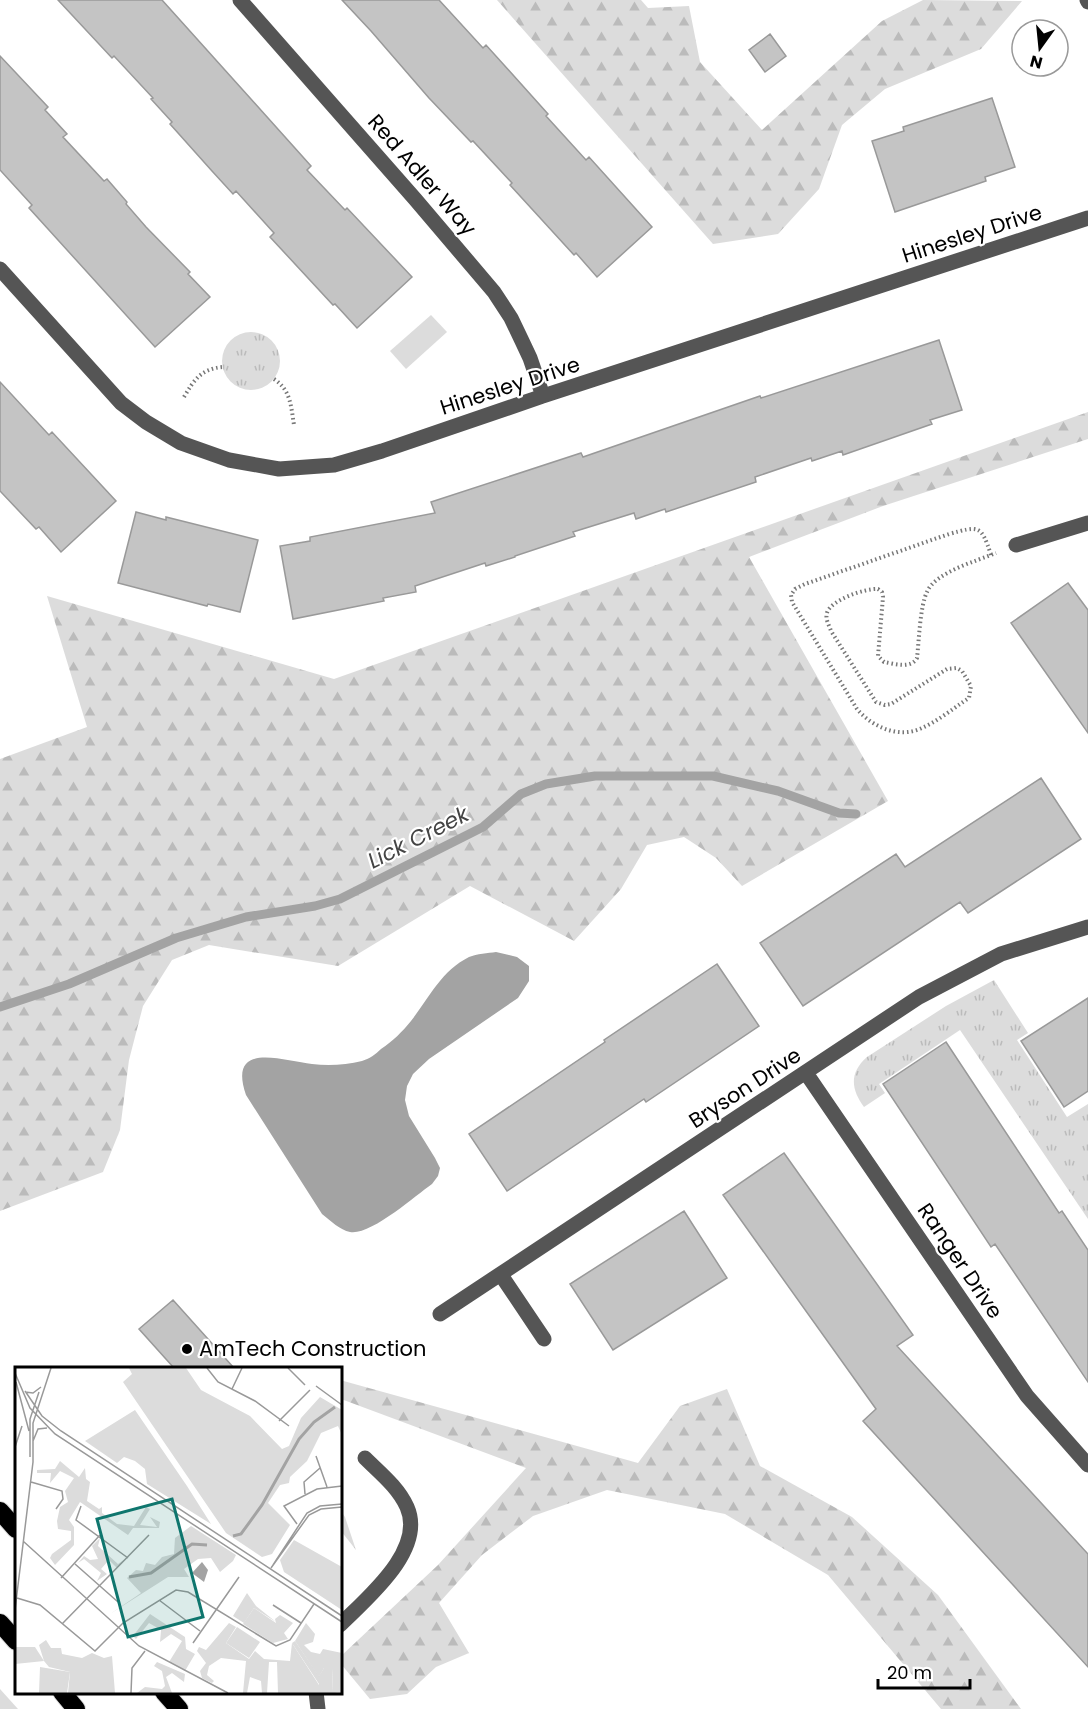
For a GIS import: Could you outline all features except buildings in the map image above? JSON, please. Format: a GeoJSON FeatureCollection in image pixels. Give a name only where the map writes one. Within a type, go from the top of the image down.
{"type":"FeatureCollection","features":[{"type":"Feature","properties":{"kind":"highway"},"geometry":{"type":"LineString","coordinates":[[0,1511],[15,1528]]}},
{"type":"Feature","properties":{"kind":"highway"},"geometry":{"type":"LineString","coordinates":[[0,1623],[15,1640]]}},
{"type":"Feature","properties":{"kind":"highway"},"geometry":{"type":"LineString","coordinates":[[64,1694],[76,1709]]}},
{"type":"Feature","properties":{"kind":"highway"},"geometry":{"type":"LineString","coordinates":[[166,1694],[179,1709]]}},
{"type":"Feature","properties":{"kind":"street","name":"Red Adler Way"},"geometry":{"type":"LineString","coordinates":[[240,0],[494,291],[522,341],[543,396]]}},
{"type":"Feature","properties":{"kind":"street","name":"Hinesley Drive"},"geometry":{"type":"LineString","coordinates":[[0,269],[121,403],[146,423],[181,443],[229,460],[279,469],[334,465],[382,451],[1088,218]]}},
{"type":"Feature","properties":{"kind":"street"},"geometry":{"type":"LineString","coordinates":[[1016,545],[1088,523]]}},
{"type":"Feature","properties":{"kind":"street","name":"Bryson Drive"},"geometry":{"type":"LineString","coordinates":[[440,1314],[919,998],[1001,954],[1088,927]]}},
{"type":"Feature","properties":{"kind":"street","name":"Ranger Drive"},"geometry":{"type":"LineString","coordinates":[[806,1073],[1027,1396],[1088,1465]]}},
{"type":"Feature","properties":{"kind":"street"},"geometry":{"type":"LineString","coordinates":[[501,1275],[544,1339]]}},
{"type":"Feature","properties":{"kind":"street"},"geometry":{"type":"LineString","coordinates":[[342,1623],[391,1572],[403,1555],[411,1524],[407,1507],[396,1489],[365,1458]]}},
{"type":"Feature","properties":{"kind":"street"},"geometry":{"type":"LineString","coordinates":[[316,1694],[318,1709]]}},
{"type":"Feature","properties":{"kind":"path"},"geometry":{"type":"LineString","coordinates":[[184,397],[200,375],[208,370],[222,367]]}},
{"type":"Feature","properties":{"kind":"path"},"geometry":{"type":"LineString","coordinates":[[274,379],[287,391],[294,425]]}},
{"type":"Feature","properties":{"kind":"path"},"geometry":{"type":"LineString","coordinates":[[991,555],[981,532],[972,528],[949,534],[795,589],[791,595],[792,602],[864,718],[886,729],[899,732],[912,731],[922,728],[969,698],[971,686],[962,670],[952,668],[896,701],[885,705],[880,704],[873,698],[831,631],[826,614],[829,608],[861,591],[878,589],[884,597],[878,656],[884,662],[909,665],[914,663],[917,657],[924,600],[927,590],[934,582],[958,568],[991,555],[1016,545]]}},
{"type":"Feature","properties":{"kind":"green space"},"geometry":{"type":"Polygon","coordinates":[[[497,0],[641,0],[648,8],[689,6],[700,62],[762,130],[882,21],[923,0],[1022,1],[981,49],[885,89],[842,125],[819,189],[778,234],[713,244],[497,0]]]}},
{"type":"Feature","properties":{"kind":"green space"},"geometry":{"type":"Polygon","coordinates":[[[431,315],[447,332],[406,369],[390,351],[431,315]]]}},
{"type":"Feature","properties":{"kind":"green space"},"geometry":{"type":"Polygon","coordinates":[[[245,332],[257,332],[272,340],[280,355],[280,367],[272,382],[257,390],[245,390],[230,382],[222,367],[222,355],[230,340],[245,332]]]}},
{"type":"Feature","properties":{"kind":"green space"},"geometry":{"type":"Polygon","coordinates":[[[1088,412],[1088,439],[883,506],[749,557],[888,801],[742,886],[716,858],[684,837],[647,845],[621,889],[574,941],[470,886],[338,966],[209,945],[172,960],[143,1006],[129,1060],[120,1130],[103,1172],[0,1211],[0,759],[87,727],[47,596],[334,679],[1088,412]]]}},
{"type":"Feature","properties":{"kind":"green space"},"geometry":{"type":"Polygon","coordinates":[[[994,980],[1028,1033],[1017,1040],[1067,1117],[1088,1104],[1088,1219],[960,1030],[879,1084],[885,1093],[864,1107],[856,1094],[855,1075],[867,1057],[946,1006],[994,980]]]}},
{"type":"Feature","properties":{"kind":"green space"},"geometry":{"type":"Polygon","coordinates":[[[342,1381],[638,1463],[680,1406],[727,1389],[760,1466],[852,1517],[938,1595],[1021,1709],[941,1709],[828,1575],[725,1514],[607,1490],[533,1516],[482,1555],[439,1603],[469,1653],[436,1667],[407,1694],[370,1699],[342,1665],[342,1655],[438,1565],[526,1468],[342,1399],[342,1381]]]}},
{"type":"Feature","properties":{"kind":"green space"},"geometry":{"type":"Polygon","coordinates":[[[342,1512],[345,1517],[356,1550],[342,1532],[342,1512]]]}},
{"type":"Feature","properties":{"kind":"green space"},"geometry":{"type":"Polygon","coordinates":[[[0,1689],[18,1709],[0,1709],[0,1689]]]}},
{"type":"Feature","properties":{"kind":"shaded area"},"geometry":{"type":"Polygon","coordinates":[[[496,952],[517,957],[529,966],[529,981],[518,998],[429,1059],[413,1074],[407,1086],[405,1100],[409,1116],[440,1168],[438,1176],[432,1184],[380,1222],[359,1232],[343,1229],[322,1214],[246,1095],[242,1078],[244,1067],[251,1060],[261,1058],[324,1065],[367,1059],[404,1029],[443,977],[459,963],[479,954],[496,952]]]}},
{"type":"Feature","properties":{"kind":"waterway","name":"Lick Creek"},"geometry":{"type":"LineString","coordinates":[[0,1007],[69,984],[176,938],[246,917],[315,906],[340,899],[483,827],[521,794],[546,784],[595,776],[713,776],[778,791],[839,813],[856,814]]}},
{"type":"Feature","properties":{"kind":"place","name":"AmTech Construction"},"geometry":{"type":"Point","coordinates":[187,1349]}}]}
